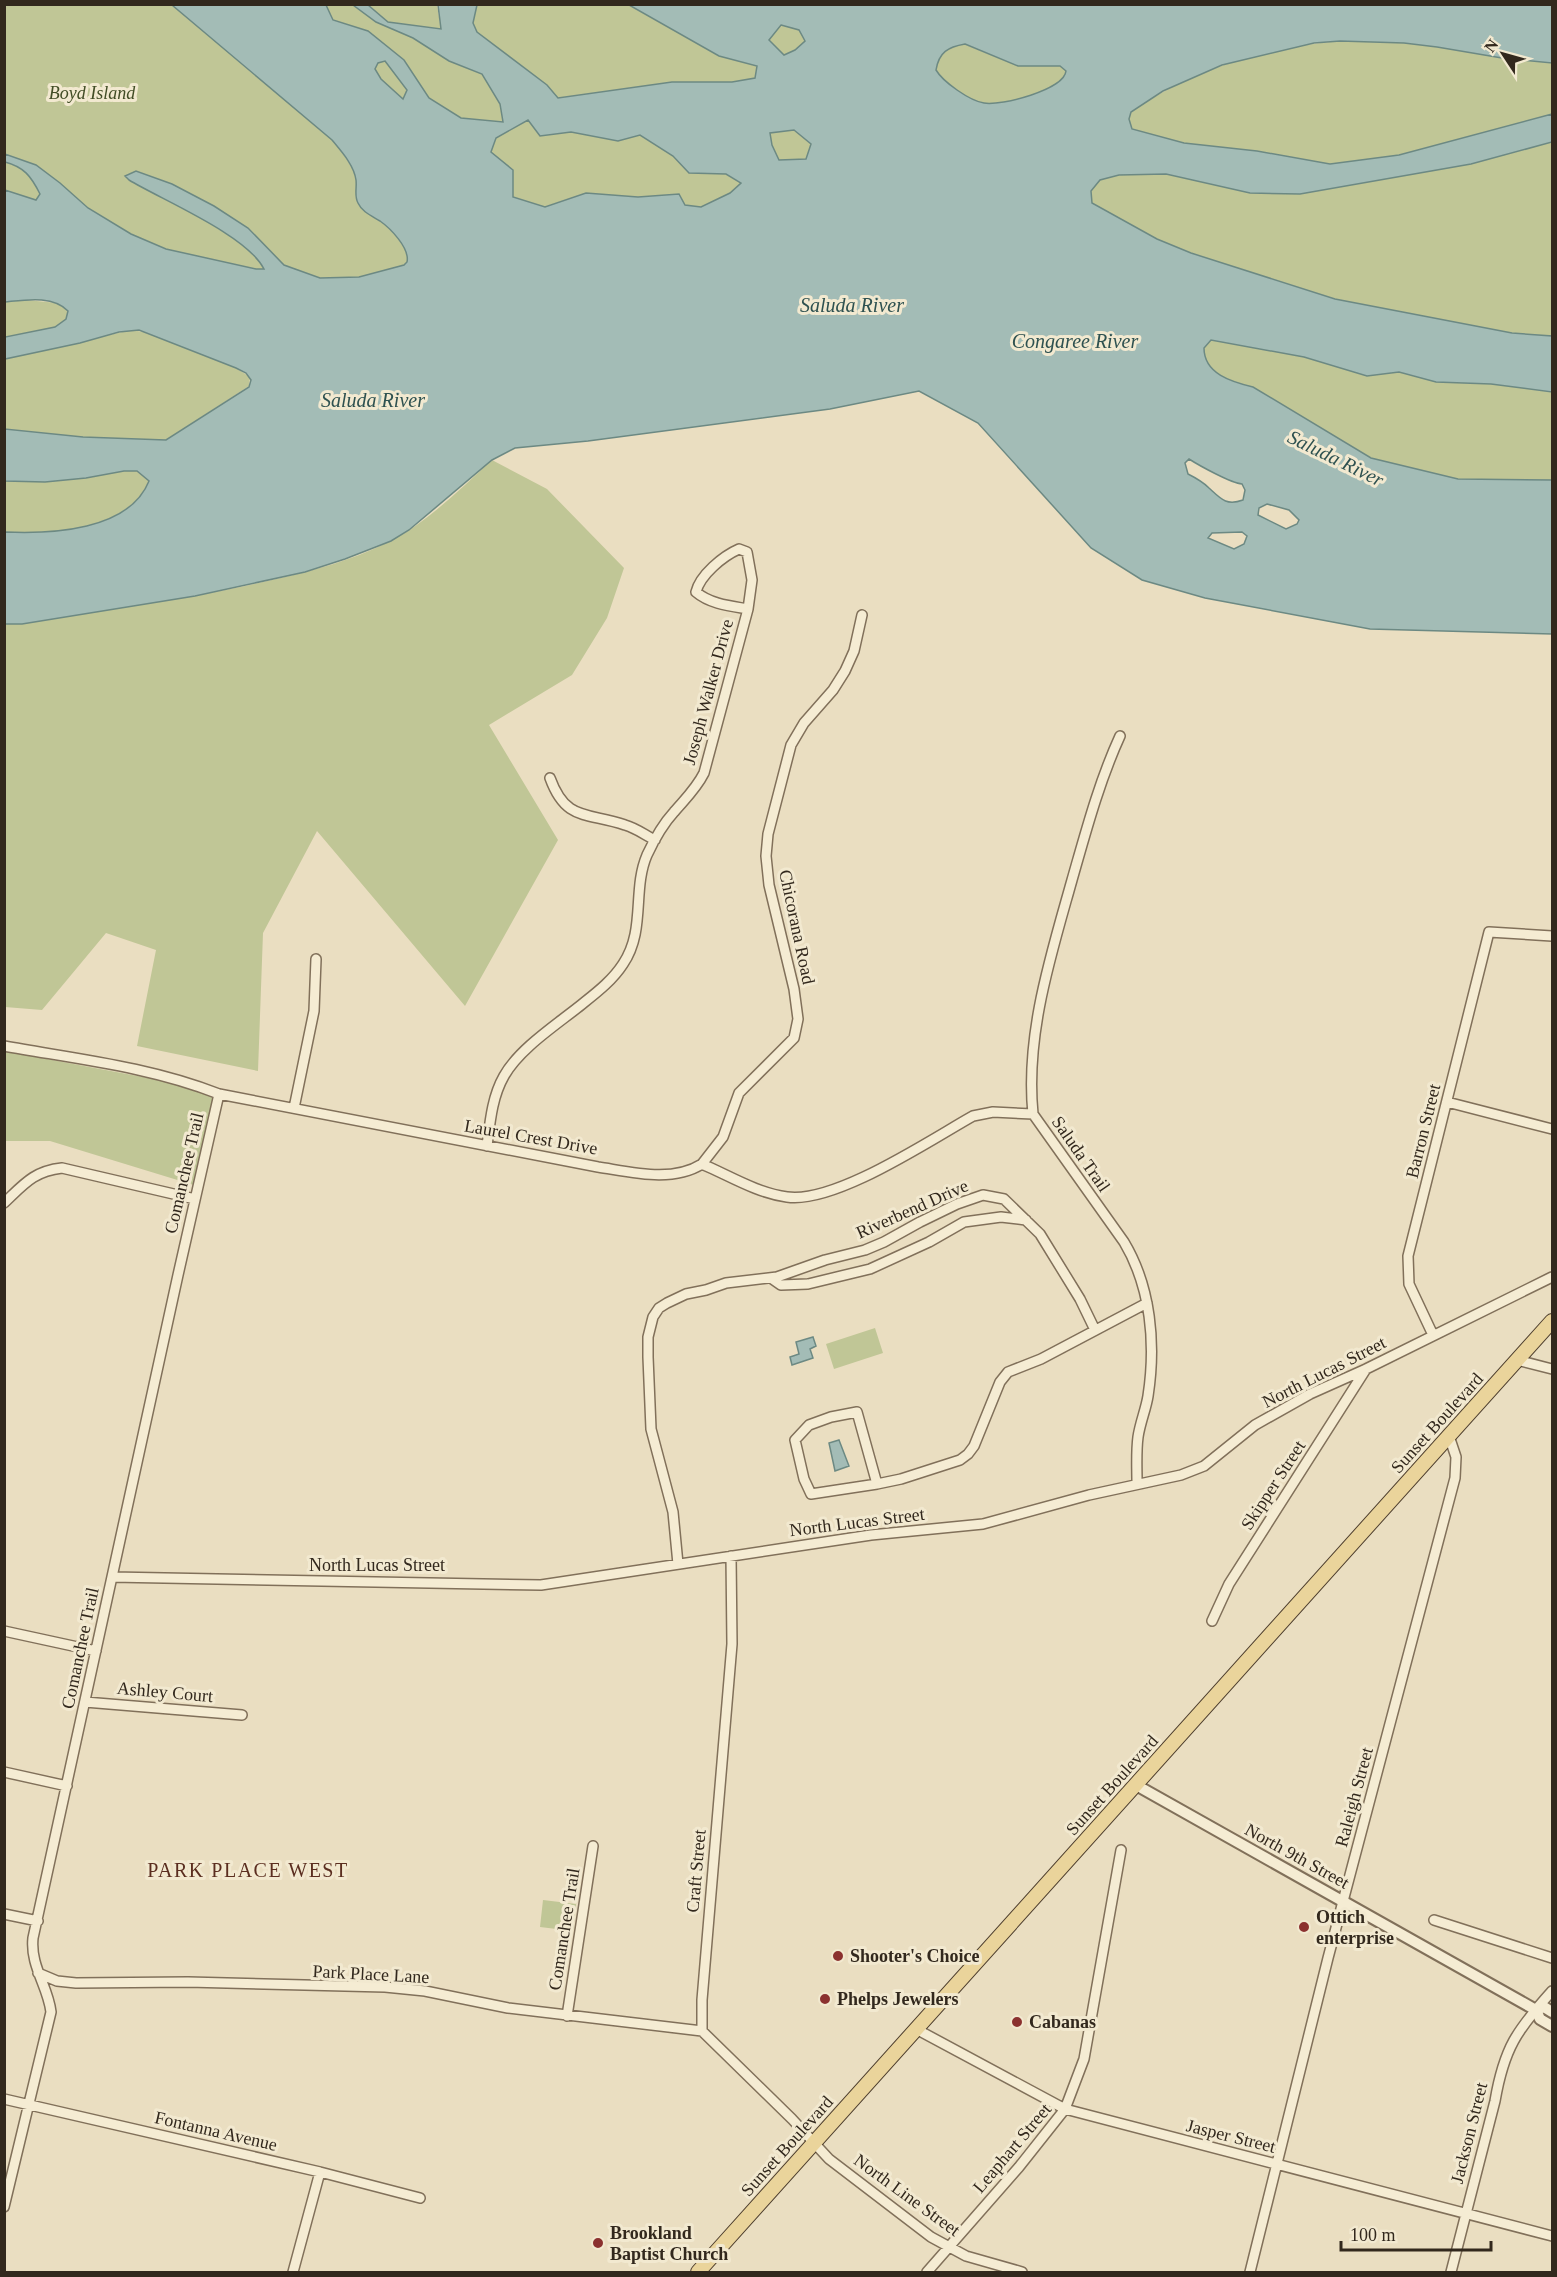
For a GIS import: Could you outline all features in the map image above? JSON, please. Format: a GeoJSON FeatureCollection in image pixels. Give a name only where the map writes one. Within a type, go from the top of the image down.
{"type":"FeatureCollection","features":[{"type":"Feature","properties":{"kind":"main road","name":"Sunset Boulevard"},"geometry":{"type":"LineString","coordinates":[[698,2272],[1552,1321]]}},
{"type":"Feature","properties":{"kind":"street","name":"Joseph Walker Drive"},"geometry":{"type":"LineString","coordinates":[[487,1146],[494,1101],[500,1083],[510,1066],[537,1040],[604,986],[618,972],[628,956],[637,930],[642,872],[655,840],[669,818],[695,790],[708,765],[748,609],[752,570],[747,552],[739,549],[730,552],[698,583],[696,592],[712,602],[748,609]]}},
{"type":"Feature","properties":{"kind":"street","name":"Chicorana Road"},"geometry":{"type":"LineString","coordinates":[[702,1164],[723,1137],[739,1093],[794,1038],[798,1019],[794,989],[768,885],[766,856],[768,834],[791,745],[804,723],[833,690],[845,671],[854,651],[862,615]]}},
{"type":"Feature","properties":{"kind":"street","name":"Saluda Trail"},"geometry":{"type":"LineString","coordinates":[[1120,736],[1095,801],[1048,969],[1032,1055],[1031,1095],[1033,1114],[1134,1258],[1144,1285],[1148,1303],[1150,1369],[1148,1397],[1138,1437],[1137,1483]]}},
{"type":"Feature","properties":{"kind":"street"},"geometry":{"type":"LineString","coordinates":[[550,778],[555,794],[567,808],[585,815],[627,825],[655,840]]}},
{"type":"Feature","properties":{"kind":"street","name":"Barron Street"},"geometry":{"type":"LineString","coordinates":[[1433,1335],[1412,1293],[1407,1265],[1489,932],[1552,936]]}},
{"type":"Feature","properties":{"kind":"street"},"geometry":{"type":"LineString","coordinates":[[294,1107],[314,1011],[316,959]]}},
{"type":"Feature","properties":{"kind":"street","name":"Laurel Crest Drive"},"geometry":{"type":"LineString","coordinates":[[4,1046],[130,1068],[186,1081],[219,1094],[487,1146],[649,1174],[681,1173],[702,1164]]}},
{"type":"Feature","properties":{"kind":"street","name":"Comanchee Trail"},"geometry":{"type":"LineString","coordinates":[[4,2208],[51,2012],[49,1997],[33,1960],[32,1947],[219,1094]]}},
{"type":"Feature","properties":{"kind":"street"},"geometry":{"type":"LineString","coordinates":[[1447,1102],[1552,1129]]}},
{"type":"Feature","properties":{"kind":"street"},"geometry":{"type":"LineString","coordinates":[[702,1164],[751,1188],[787,1197],[800,1197],[825,1193],[854,1182],[973,1116],[993,1112],[1033,1114]]}},
{"type":"Feature","properties":{"kind":"street"},"geometry":{"type":"LineString","coordinates":[[4,1203],[32,1177],[50,1169],[62,1168],[195,1199]]}},
{"type":"Feature","properties":{"kind":"street","name":"Riverbend Drive"},"geometry":{"type":"LineString","coordinates":[[678,1564],[674,1512],[651,1429],[648,1357],[650,1326],[659,1308],[686,1294],[736,1281],[771,1278],[875,1246],[957,1204],[982,1195],[1004,1199],[1040,1234],[1080,1299],[1095,1330]]}},
{"type":"Feature","properties":{"kind":"street","name":"Riverbend Drive"},"geometry":{"type":"LineString","coordinates":[[771,1278],[781,1285],[808,1284],[870,1269],[929,1242],[964,1222],[1001,1217],[1026,1220]]}},
{"type":"Feature","properties":{"kind":"street","name":"North Lucas Street"},"geometry":{"type":"LineString","coordinates":[[112,1577],[541,1584],[871,1535],[983,1524],[1137,1483],[1181,1475],[1204,1467],[1255,1425],[1310,1394],[1366,1369],[1552,1277]]}},
{"type":"Feature","properties":{"kind":"street"},"geometry":{"type":"LineString","coordinates":[[878,1484],[856,1412],[831,1417],[809,1425],[795,1440],[804,1479],[811,1494],[878,1484],[901,1479],[960,1460],[974,1446],[1000,1382],[1008,1372],[1041,1359],[1148,1303]]}},
{"type":"Feature","properties":{"kind":"street"},"geometry":{"type":"LineString","coordinates":[[1517,1360],[1552,1368]]}},
{"type":"Feature","properties":{"kind":"street","name":"Skipper Street"},"geometry":{"type":"LineString","coordinates":[[1212,1621],[1229,1584],[1366,1369]]}},
{"type":"Feature","properties":{"kind":"street","name":"Raleigh Street"},"geometry":{"type":"LineString","coordinates":[[1250,2272],[1343,1900],[1455,1478],[1456,1457],[1449,1436]]}},
{"type":"Feature","properties":{"kind":"street","name":"Craft Street"},"geometry":{"type":"LineString","coordinates":[[702,2031],[702,2000],[732,1644],[731,1556]]}},
{"type":"Feature","properties":{"kind":"street"},"geometry":{"type":"LineString","coordinates":[[4,1631],[96,1651]]}},
{"type":"Feature","properties":{"kind":"street","name":"Ashley Court"},"geometry":{"type":"LineString","coordinates":[[85,1702],[242,1715]]}},
{"type":"Feature","properties":{"kind":"street"},"geometry":{"type":"LineString","coordinates":[[4,1772],[67,1786]]}},
{"type":"Feature","properties":{"kind":"street","name":"North 9th Street"},"geometry":{"type":"LineString","coordinates":[[1136,1785],[1536,2010],[1540,2019],[1552,2026]]}},
{"type":"Feature","properties":{"kind":"street","name":"Comanchee Trail"},"geometry":{"type":"LineString","coordinates":[[567,2016],[593,1846]]}},
{"type":"Feature","properties":{"kind":"street","name":"Leaphart Street"},"geometry":{"type":"LineString","coordinates":[[927,2272],[1019,2167],[1065,2109],[1084,2059],[1121,1850]]}},
{"type":"Feature","properties":{"kind":"street"},"geometry":{"type":"LineString","coordinates":[[4,1914],[38,1921]]}},
{"type":"Feature","properties":{"kind":"street"},"geometry":{"type":"LineString","coordinates":[[1434,1920],[1552,1958]]}},
{"type":"Feature","properties":{"kind":"street","name":"Park Place Lane"},"geometry":{"type":"LineString","coordinates":[[38,1973],[57,1982],[76,1983],[188,1982],[405,1989],[508,2008],[702,2031]]}},
{"type":"Feature","properties":{"kind":"street","name":"Jackson Street"},"geometry":{"type":"LineString","coordinates":[[1451,2272],[1502,2071],[1517,2033],[1552,1991]]}},
{"type":"Feature","properties":{"kind":"street","name":"North 9th Street"},"geometry":{"type":"LineString","coordinates":[[1536,2010],[1544,2007],[1552,2012]]}},
{"type":"Feature","properties":{"kind":"street","name":"Jasper Street"},"geometry":{"type":"LineString","coordinates":[[916,2029],[1065,2109],[1552,2236]]}},
{"type":"Feature","properties":{"kind":"street"},"geometry":{"type":"LineString","coordinates":[[702,2031],[815,2143]]}},
{"type":"Feature","properties":{"kind":"street","name":"Fontanna Avenue"},"geometry":{"type":"LineString","coordinates":[[4,2099],[320,2172],[420,2198]]}},
{"type":"Feature","properties":{"kind":"street","name":"North Line Street"},"geometry":{"type":"LineString","coordinates":[[815,2143],[830,2159],[948,2248],[993,2265],[1022,2272]]}},
{"type":"Feature","properties":{"kind":"street"},"geometry":{"type":"LineString","coordinates":[[293,2272],[320,2172]]}},
{"type":"Feature","properties":{"kind":"green space","name":"Boyd Island"},"geometry":{"type":"Polygon","coordinates":[[[5,5],[172,5],[332,140],[353,170],[365,210],[394,234],[405,251],[407,262],[404,265],[359,277],[320,278],[284,265],[248,228],[214,206],[172,184],[136,171],[129,180],[223,231],[255,256],[264,269],[166,249],[131,234],[88,208],[36,165],[5,154],[5,5]]]}},
{"type":"Feature","properties":{"kind":"green space"},"geometry":{"type":"Polygon","coordinates":[[[326,5],[353,5],[376,22],[413,38],[449,61],[482,74],[500,104],[504,122],[461,118],[429,98],[404,60],[368,31],[333,20],[326,5]]]}},
{"type":"Feature","properties":{"kind":"green space"},"geometry":{"type":"Polygon","coordinates":[[[368,5],[437,5],[441,29],[388,22],[368,5]]]}},
{"type":"Feature","properties":{"kind":"green space"},"geometry":{"type":"Polygon","coordinates":[[[477,5],[629,5],[719,56],[757,66],[755,78],[732,82],[672,82],[557,98],[547,85],[477,32],[473,23],[477,5]]]}},
{"type":"Feature","properties":{"kind":"green space"},"geometry":{"type":"Polygon","coordinates":[[[781,25],[799,30],[805,41],[795,50],[783,55],[769,40],[781,25]]]}},
{"type":"Feature","properties":{"kind":"green space"},"geometry":{"type":"Polygon","coordinates":[[[1340,41],[1404,43],[1552,63],[1552,114],[1399,155],[1330,164],[1257,151],[1184,143],[1132,129],[1129,118],[1134,109],[1195,76],[1266,53],[1291,47],[1340,41]]]}},
{"type":"Feature","properties":{"kind":"green space"},"geometry":{"type":"Polygon","coordinates":[[[964,44],[1018,66],[1060,66],[1066,71],[1063,78],[1055,84],[1031,95],[1004,102],[978,102],[957,90],[936,70],[939,59],[945,51],[964,44]]]}},
{"type":"Feature","properties":{"kind":"green space"},"geometry":{"type":"Polygon","coordinates":[[[385,60],[407,90],[403,99],[381,79],[375,69],[378,63],[385,60]]]}},
{"type":"Feature","properties":{"kind":"green space"},"geometry":{"type":"Polygon","coordinates":[[[528,120],[540,136],[571,132],[618,141],[640,135],[673,156],[689,173],[726,174],[741,183],[730,193],[701,207],[685,205],[678,194],[638,197],[586,193],[544,207],[513,197],[491,152],[496,138],[528,120]]]}},
{"type":"Feature","properties":{"kind":"green space"},"geometry":{"type":"Polygon","coordinates":[[[794,130],[811,144],[806,160],[779,160],[772,145],[770,133],[794,130]]]}},
{"type":"Feature","properties":{"kind":"green space"},"geometry":{"type":"Polygon","coordinates":[[[1552,142],[1552,336],[1512,333],[1335,299],[1191,253],[1157,239],[1092,203],[1091,191],[1100,180],[1119,175],[1166,174],[1223,187],[1300,194],[1471,164],[1552,142]]]}},
{"type":"Feature","properties":{"kind":"green space"},"geometry":{"type":"Polygon","coordinates":[[[4,162],[17,166],[33,179],[37,184],[40,198],[32,199],[5,190],[4,162]]]}},
{"type":"Feature","properties":{"kind":"green space"},"geometry":{"type":"Polygon","coordinates":[[[26,300],[58,303],[68,311],[67,319],[55,327],[5,337],[4,302],[26,300]]]}},
{"type":"Feature","properties":{"kind":"green space"},"geometry":{"type":"Polygon","coordinates":[[[131,330],[150,333],[236,368],[250,377],[249,386],[166,440],[83,437],[5,429],[5,359],[131,330]]]}},
{"type":"Feature","properties":{"kind":"green space"},"geometry":{"type":"Polygon","coordinates":[[[1211,340],[1305,357],[1367,376],[1399,372],[1436,382],[1491,384],[1552,392],[1552,480],[1458,479],[1371,458],[1253,387],[1228,379],[1214,370],[1205,357],[1204,348],[1211,340]]]}},
{"type":"Feature","properties":{"kind":"green space"},"geometry":{"type":"Polygon","coordinates":[[[492,460],[547,489],[624,568],[607,618],[572,675],[489,725],[558,840],[465,1006],[317,831],[263,933],[258,1071],[137,1046],[156,950],[106,933],[42,1010],[5,1007],[4,624],[22,624],[245,586],[283,578],[357,556],[392,540],[419,523],[492,460]]]}},
{"type":"Feature","properties":{"kind":"green space"},"geometry":{"type":"Polygon","coordinates":[[[137,471],[149,480],[139,497],[125,510],[87,526],[66,530],[5,532],[5,481],[64,479],[137,471]]]}},
{"type":"Feature","properties":{"kind":"green space"},"geometry":{"type":"Polygon","coordinates":[[[4,1051],[223,1092],[197,1186],[50,1141],[5,1141],[4,1051]]]}},
{"type":"Feature","properties":{"kind":"green space"},"geometry":{"type":"Polygon","coordinates":[[[875,1328],[883,1353],[834,1369],[826,1344],[875,1328]]]}},
{"type":"Feature","properties":{"kind":"green space"},"geometry":{"type":"Polygon","coordinates":[[[543,1900],[576,1904],[573,1931],[540,1927],[543,1900]]]}},
{"type":"Feature","properties":{"kind":"water"},"geometry":{"type":"Polygon","coordinates":[[[172,5],[326,5],[333,20],[368,31],[404,60],[429,98],[461,118],[503,122],[500,104],[482,74],[449,61],[413,38],[376,22],[353,5],[368,5],[388,22],[441,29],[438,5],[477,5],[473,23],[477,32],[547,85],[558,98],[672,82],[732,82],[755,78],[757,66],[719,56],[629,5],[1552,5],[1552,63],[1404,43],[1340,41],[1314,43],[1222,65],[1163,91],[1131,112],[1129,119],[1132,129],[1184,143],[1257,151],[1330,164],[1399,155],[1552,114],[1552,142],[1471,164],[1300,194],[1250,193],[1166,174],[1119,175],[1100,180],[1091,191],[1092,203],[1157,239],[1191,253],[1335,299],[1512,333],[1552,336],[1552,392],[1491,384],[1436,382],[1399,372],[1367,376],[1304,357],[1211,340],[1204,348],[1209,364],[1221,375],[1253,387],[1371,458],[1458,479],[1552,480],[1552,634],[1370,629],[1205,598],[1142,580],[1091,548],[978,423],[919,391],[830,409],[588,441],[515,448],[492,460],[409,530],[391,541],[345,559],[305,572],[195,596],[22,624],[5,624],[5,532],[66,530],[107,520],[125,510],[139,498],[149,481],[137,471],[124,471],[45,482],[5,481],[5,429],[83,437],[166,440],[249,387],[251,380],[246,373],[236,368],[139,330],[119,332],[5,359],[5,337],[55,327],[66,319],[68,311],[62,306],[47,301],[5,302],[5,190],[36,200],[40,194],[26,173],[5,162],[5,154],[36,165],[88,208],[131,234],[166,249],[264,269],[255,256],[223,231],[125,176],[136,171],[172,184],[214,206],[248,228],[284,265],[320,278],[359,277],[404,265],[407,257],[394,233],[360,206],[356,198],[356,180],[353,169],[332,140],[172,5]],[[781,25],[769,40],[784,55],[795,50],[805,41],[799,30],[781,25]],[[965,44],[945,51],[939,59],[936,70],[957,90],[978,102],[1004,102],[1031,95],[1055,84],[1063,78],[1066,71],[1060,66],[1018,66],[965,44]],[[385,61],[378,63],[375,69],[381,79],[403,99],[407,90],[385,61]],[[528,120],[496,138],[491,152],[513,170],[513,197],[545,207],[586,193],[638,197],[679,194],[685,205],[701,207],[730,193],[741,183],[726,174],[689,173],[673,156],[640,135],[618,141],[571,132],[540,136],[528,120]],[[794,130],[770,133],[772,145],[779,160],[806,159],[811,144],[794,130]],[[1189,459],[1185,463],[1188,474],[1228,502],[1243,500],[1245,490],[1242,484],[1208,470],[1189,459]],[[1267,504],[1259,508],[1258,515],[1286,529],[1297,524],[1299,520],[1289,510],[1267,504]],[[1242,532],[1212,533],[1208,538],[1234,549],[1244,544],[1247,536],[1242,532]]]}},
{"type":"Feature","properties":{"kind":"water"},"geometry":{"type":"Polygon","coordinates":[[[813,1337],[816,1346],[810,1349],[813,1358],[792,1365],[790,1357],[799,1354],[796,1342],[813,1337]]]}},
{"type":"Feature","properties":{"kind":"water"},"geometry":{"type":"Polygon","coordinates":[[[839,1440],[849,1466],[835,1471],[829,1443],[839,1440]]]}},
{"type":"Feature","properties":{"kind":"place","name":"Ottich enterprise"},"geometry":{"type":"Point","coordinates":[1304,1927]}},
{"type":"Feature","properties":{"kind":"place","name":"Shooter's Choice"},"geometry":{"type":"Point","coordinates":[838,1956]}},
{"type":"Feature","properties":{"kind":"place","name":"Phelps Jewelers"},"geometry":{"type":"Point","coordinates":[825,1999]}},
{"type":"Feature","properties":{"kind":"place","name":"Cabanas"},"geometry":{"type":"Point","coordinates":[1017,2022]}},
{"type":"Feature","properties":{"kind":"place","name":"Brookland Baptist Church"},"geometry":{"type":"Point","coordinates":[598,2243]}},
{"type":"Feature","properties":{"kind":"district","name":"PARK PLACE WEST"},"geometry":{"type":"Point","coordinates":[248,1870]}},
{"type":"Feature","properties":{"kind":"water label","name":"Saluda River"},"geometry":{"type":"Point","coordinates":[852,305]}},
{"type":"Feature","properties":{"kind":"water label","name":"Congaree River"},"geometry":{"type":"Point","coordinates":[1075,341]}},
{"type":"Feature","properties":{"kind":"water label","name":"Saluda River"},"geometry":{"type":"Point","coordinates":[373,400]}},
{"type":"Feature","properties":{"kind":"water label","name":"Saluda River"},"geometry":{"type":"Point","coordinates":[1336,458]}}]}
